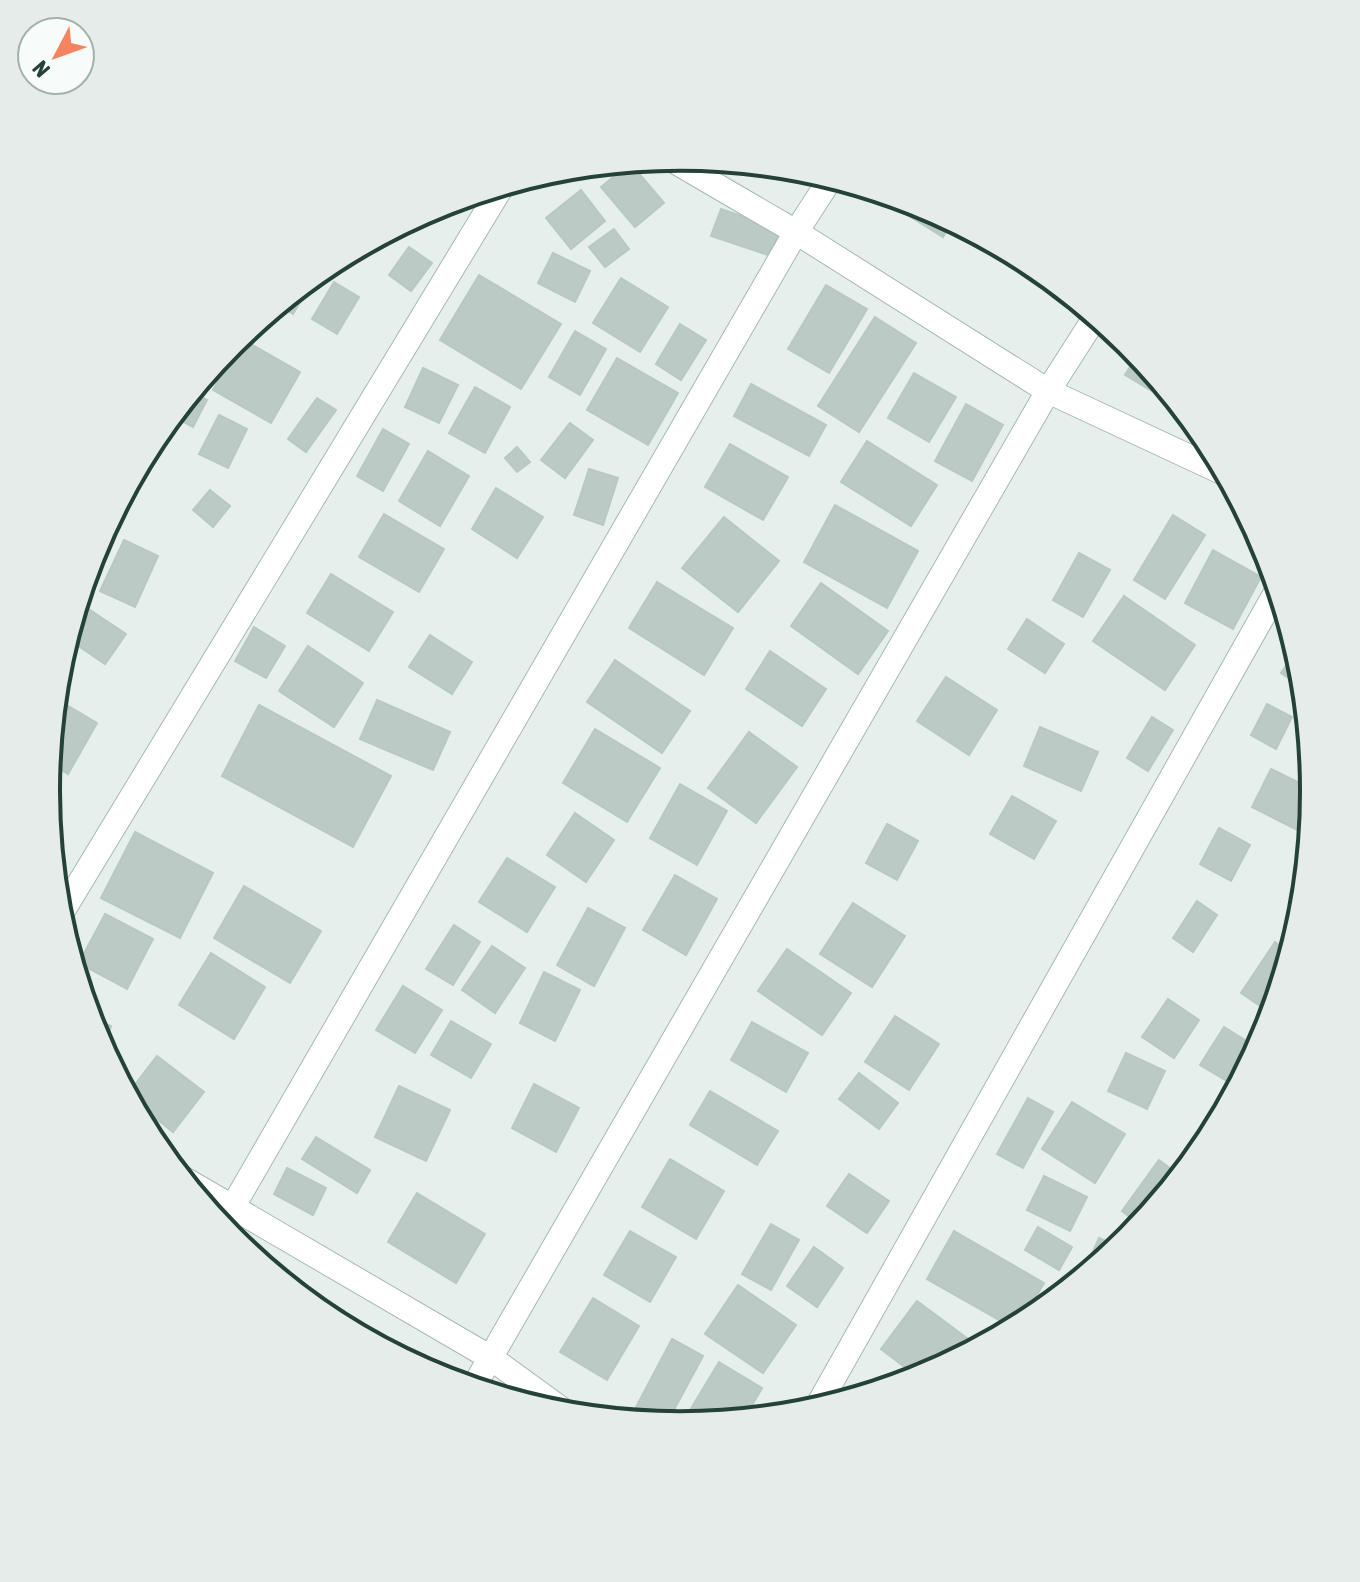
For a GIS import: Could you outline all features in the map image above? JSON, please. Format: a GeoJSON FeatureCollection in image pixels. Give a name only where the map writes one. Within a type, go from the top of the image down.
{"type":"FeatureCollection","features":[{"type":"Feature","properties":{"kind":"street"},"geometry":{"type":"LineString","coordinates":[[692,171],[796,232],[1048,391],[1207,465]]}},
{"type":"Feature","properties":{"kind":"street"},"geometry":{"type":"LineString","coordinates":[[229,1215],[796,232],[824,188]]}},
{"type":"Feature","properties":{"kind":"street"},"geometry":{"type":"LineString","coordinates":[[70,899],[493,200]]}},
{"type":"Feature","properties":{"kind":"street"},"geometry":{"type":"LineString","coordinates":[[479,1377],[1048,391],[1090,326]]}},
{"type":"Feature","properties":{"kind":"street"},"geometry":{"type":"LineString","coordinates":[[825,1394],[1270,603]]}},
{"type":"Feature","properties":{"kind":"street"},"geometry":{"type":"LineString","coordinates":[[236,1223],[491,1358],[542,1395]]}},
{"type":"Feature","properties":{"kind":"building"},"geometry":{"type":"Polygon","coordinates":[[[638,172],[664,203],[635,227],[601,187],[616,174],[638,172]]]}},
{"type":"Feature","properties":{"kind":"building"},"geometry":{"type":"Polygon","coordinates":[[[581,190],[605,221],[571,249],[546,218],[581,190]]]}},
{"type":"Feature","properties":{"kind":"building"},"geometry":{"type":"Polygon","coordinates":[[[721,209],[779,229],[771,256],[711,236],[721,209]]]}},
{"type":"Feature","properties":{"kind":"building"},"geometry":{"type":"Polygon","coordinates":[[[906,214],[946,231],[943,237],[906,214]]]}},
{"type":"Feature","properties":{"kind":"building"},"geometry":{"type":"Polygon","coordinates":[[[614,229],[629,249],[605,267],[589,247],[614,229]]]}},
{"type":"Feature","properties":{"kind":"building"},"geometry":{"type":"Polygon","coordinates":[[[409,247],[432,263],[411,291],[389,275],[409,247]]]}},
{"type":"Feature","properties":{"kind":"building"},"geometry":{"type":"Polygon","coordinates":[[[553,253],[590,271],[575,302],[538,283],[553,253]]]}},
{"type":"Feature","properties":{"kind":"building"},"geometry":{"type":"Polygon","coordinates":[[[479,275],[561,324],[521,389],[440,340],[479,275]]]}},
{"type":"Feature","properties":{"kind":"building"},"geometry":{"type":"Polygon","coordinates":[[[621,278],[668,307],[640,352],[593,323],[621,278]]]}},
{"type":"Feature","properties":{"kind":"building"},"geometry":{"type":"Polygon","coordinates":[[[334,282],[359,297],[337,334],[312,319],[334,282]]]}},
{"type":"Feature","properties":{"kind":"building"},"geometry":{"type":"Polygon","coordinates":[[[826,285],[867,309],[829,373],[788,349],[826,285]]]}},
{"type":"Feature","properties":{"kind":"building"},"geometry":{"type":"Polygon","coordinates":[[[301,300],[293,314],[288,311],[301,300]]]}},
{"type":"Feature","properties":{"kind":"building"},"geometry":{"type":"Polygon","coordinates":[[[875,317],[916,343],[859,432],[818,406],[875,317]]]}},
{"type":"Feature","properties":{"kind":"building"},"geometry":{"type":"Polygon","coordinates":[[[680,324],[706,340],[681,380],[656,364],[680,324]]]}},
{"type":"Feature","properties":{"kind":"building"},"geometry":{"type":"Polygon","coordinates":[[[575,331],[606,349],[580,395],[549,377],[575,331]]]}},
{"type":"Feature","properties":{"kind":"building"},"geometry":{"type":"Polygon","coordinates":[[[251,344],[300,372],[271,423],[213,390],[223,373],[251,344]]]}},
{"type":"Feature","properties":{"kind":"building"},"geometry":{"type":"Polygon","coordinates":[[[617,358],[678,393],[648,445],[587,410],[617,358]]]}},
{"type":"Feature","properties":{"kind":"building"},"geometry":{"type":"Polygon","coordinates":[[[1131,366],[1155,393],[1125,375],[1131,366]]]}},
{"type":"Feature","properties":{"kind":"building"},"geometry":{"type":"Polygon","coordinates":[[[423,368],[458,385],[439,423],[405,407],[423,368]]]}},
{"type":"Feature","properties":{"kind":"building"},"geometry":{"type":"Polygon","coordinates":[[[914,373],[956,397],[929,442],[888,418],[914,373]]]}},
{"type":"Feature","properties":{"kind":"building"},"geometry":{"type":"Polygon","coordinates":[[[751,384],[826,425],[809,456],[734,416],[751,384]]]}},
{"type":"Feature","properties":{"kind":"building"},"geometry":{"type":"Polygon","coordinates":[[[475,387],[510,407],[485,453],[449,433],[475,387]]]}},
{"type":"Feature","properties":{"kind":"building"},"geometry":{"type":"Polygon","coordinates":[[[202,397],[207,400],[193,427],[183,422],[202,397]]]}},
{"type":"Feature","properties":{"kind":"building"},"geometry":{"type":"Polygon","coordinates":[[[317,398],[336,410],[306,452],[288,439],[317,398]]]}},
{"type":"Feature","properties":{"kind":"building"},"geometry":{"type":"Polygon","coordinates":[[[966,404],[1003,425],[972,481],[935,461],[966,404]]]}},
{"type":"Feature","properties":{"kind":"building"},"geometry":{"type":"Polygon","coordinates":[[[219,415],[247,429],[228,468],[199,454],[219,415]]]}},
{"type":"Feature","properties":{"kind":"building"},"geometry":{"type":"Polygon","coordinates":[[[570,423],[593,440],[565,478],[541,460],[570,423]]]}},
{"type":"Feature","properties":{"kind":"building"},"geometry":{"type":"Polygon","coordinates":[[[383,429],[409,444],[383,491],[357,476],[383,429]]]}},
{"type":"Feature","properties":{"kind":"building"},"geometry":{"type":"Polygon","coordinates":[[[867,441],[937,485],[911,526],[841,482],[867,441]]]}},
{"type":"Feature","properties":{"kind":"building"},"geometry":{"type":"Polygon","coordinates":[[[730,444],[788,477],[763,520],[705,487],[730,444]]]}},
{"type":"Feature","properties":{"kind":"building"},"geometry":{"type":"Polygon","coordinates":[[[517,447],[530,462],[517,472],[505,458],[517,447]]]}},
{"type":"Feature","properties":{"kind":"building"},"geometry":{"type":"Polygon","coordinates":[[[428,451],[469,476],[440,526],[399,501],[428,451]]]}},
{"type":"Feature","properties":{"kind":"building"},"geometry":{"type":"Polygon","coordinates":[[[589,469],[618,478],[603,525],[574,515],[589,469]]]}},
{"type":"Feature","properties":{"kind":"building"},"geometry":{"type":"Polygon","coordinates":[[[496,488],[543,517],[517,558],[472,529],[496,488]]]}},
{"type":"Feature","properties":{"kind":"building"},"geometry":{"type":"Polygon","coordinates":[[[210,490],[230,506],[213,527],[193,510],[210,490]]]}},
{"type":"Feature","properties":{"kind":"building"},"geometry":{"type":"Polygon","coordinates":[[[835,505],[918,551],[887,608],[804,562],[835,505]]]}},
{"type":"Feature","properties":{"kind":"building"},"geometry":{"type":"Polygon","coordinates":[[[384,514],[444,549],[419,592],[359,557],[384,514]]]}},
{"type":"Feature","properties":{"kind":"building"},"geometry":{"type":"Polygon","coordinates":[[[1173,515],[1205,535],[1165,599],[1134,580],[1173,515]]]}},
{"type":"Feature","properties":{"kind":"building"},"geometry":{"type":"Polygon","coordinates":[[[724,517],[779,561],[738,612],[682,568],[724,517]]]}},
{"type":"Feature","properties":{"kind":"building"},"geometry":{"type":"Polygon","coordinates":[[[124,540],[158,556],[135,607],[100,591],[124,540]]]}},
{"type":"Feature","properties":{"kind":"building"},"geometry":{"type":"Polygon","coordinates":[[[1213,550],[1261,577],[1233,629],[1185,603],[1213,550]]]}},
{"type":"Feature","properties":{"kind":"building"},"geometry":{"type":"Polygon","coordinates":[[[1079,553],[1110,570],[1083,617],[1053,600],[1079,553]]]}},
{"type":"Feature","properties":{"kind":"building"},"geometry":{"type":"Polygon","coordinates":[[[331,574],[393,612],[369,651],[307,613],[331,574]]]}},
{"type":"Feature","properties":{"kind":"building"},"geometry":{"type":"Polygon","coordinates":[[[657,582],[733,628],[704,675],[629,628],[657,582]]]}},
{"type":"Feature","properties":{"kind":"building"},"geometry":{"type":"Polygon","coordinates":[[[821,583],[888,631],[858,674],[791,626],[821,583]]]}},
{"type":"Feature","properties":{"kind":"building"},"geometry":{"type":"Polygon","coordinates":[[[1124,596],[1195,645],[1165,690],[1093,641],[1124,596]]]}},
{"type":"Feature","properties":{"kind":"building"},"geometry":{"type":"Polygon","coordinates":[[[88,609],[126,634],[105,664],[78,645],[88,609]]]}},
{"type":"Feature","properties":{"kind":"building"},"geometry":{"type":"Polygon","coordinates":[[[1027,619],[1064,644],[1045,673],[1008,649],[1027,619]]]}},
{"type":"Feature","properties":{"kind":"building"},"geometry":{"type":"Polygon","coordinates":[[[254,627],[285,646],[266,678],[235,661],[254,627]]]}},
{"type":"Feature","properties":{"kind":"building"},"geometry":{"type":"Polygon","coordinates":[[[430,635],[472,662],[452,694],[409,667],[430,635]]]}},
{"type":"Feature","properties":{"kind":"building"},"geometry":{"type":"Polygon","coordinates":[[[308,646],[363,683],[334,727],[279,691],[308,646]]]}},
{"type":"Feature","properties":{"kind":"building"},"geometry":{"type":"Polygon","coordinates":[[[770,651],[826,689],[802,726],[746,689],[770,651]]]}},
{"type":"Feature","properties":{"kind":"building"},"geometry":{"type":"Polygon","coordinates":[[[615,660],[690,711],[662,753],[587,702],[615,660]]]}},
{"type":"Feature","properties":{"kind":"building"},"geometry":{"type":"Polygon","coordinates":[[[1287,665],[1290,679],[1281,673],[1287,665]]]}},
{"type":"Feature","properties":{"kind":"building"},"geometry":{"type":"Polygon","coordinates":[[[946,677],[997,710],[969,755],[917,721],[946,677]]]}},
{"type":"Feature","properties":{"kind":"building"},"geometry":{"type":"Polygon","coordinates":[[[377,700],[450,732],[433,770],[360,739],[377,700]]]}},
{"type":"Feature","properties":{"kind":"building"},"geometry":{"type":"Polygon","coordinates":[[[1267,704],[1292,717],[1276,749],[1251,735],[1267,704]]]}},
{"type":"Feature","properties":{"kind":"building"},"geometry":{"type":"Polygon","coordinates":[[[66,705],[97,723],[68,774],[61,769],[66,705]]]}},
{"type":"Feature","properties":{"kind":"building"},"geometry":{"type":"Polygon","coordinates":[[[259,705],[391,776],[353,847],[222,776],[259,705]]]}},
{"type":"Feature","properties":{"kind":"building"},"geometry":{"type":"Polygon","coordinates":[[[1152,717],[1173,730],[1148,771],[1127,758],[1152,717]]]}},
{"type":"Feature","properties":{"kind":"building"},"geometry":{"type":"Polygon","coordinates":[[[1040,727],[1098,752],[1081,791],[1024,766],[1040,727]]]}},
{"type":"Feature","properties":{"kind":"building"},"geometry":{"type":"Polygon","coordinates":[[[595,729],[660,768],[627,822],[563,783],[595,729]]]}},
{"type":"Feature","properties":{"kind":"building"},"geometry":{"type":"Polygon","coordinates":[[[749,732],[797,767],[756,823],[708,788],[749,732]]]}},
{"type":"Feature","properties":{"kind":"building"},"geometry":{"type":"Polygon","coordinates":[[[1271,769],[1300,783],[1299,831],[1252,807],[1271,769]]]}},
{"type":"Feature","properties":{"kind":"building"},"geometry":{"type":"Polygon","coordinates":[[[680,784],[727,811],[697,865],[650,838],[680,784]]]}},
{"type":"Feature","properties":{"kind":"building"},"geometry":{"type":"Polygon","coordinates":[[[1012,796],[1056,821],[1034,859],[990,834],[1012,796]]]}},
{"type":"Feature","properties":{"kind":"building"},"geometry":{"type":"Polygon","coordinates":[[[575,813],[614,840],[586,882],[547,855],[575,813]]]}},
{"type":"Feature","properties":{"kind":"building"},"geometry":{"type":"Polygon","coordinates":[[[887,824],[918,841],[897,880],[866,863],[887,824]]]}},
{"type":"Feature","properties":{"kind":"building"},"geometry":{"type":"Polygon","coordinates":[[[1219,828],[1250,845],[1231,881],[1200,864],[1219,828]]]}},
{"type":"Feature","properties":{"kind":"building"},"geometry":{"type":"Polygon","coordinates":[[[135,832],[213,873],[180,938],[101,898],[135,832]]]}},
{"type":"Feature","properties":{"kind":"building"},"geometry":{"type":"Polygon","coordinates":[[[507,858],[555,887],[527,932],[479,902],[507,858]]]}},
{"type":"Feature","properties":{"kind":"building"},"geometry":{"type":"Polygon","coordinates":[[[675,875],[717,899],[686,955],[643,930],[675,875]]]}},
{"type":"Feature","properties":{"kind":"building"},"geometry":{"type":"Polygon","coordinates":[[[244,886],[321,931],[290,983],[214,938],[244,886]]]}},
{"type":"Feature","properties":{"kind":"building"},"geometry":{"type":"Polygon","coordinates":[[[1197,901],[1217,915],[1193,952],[1173,938],[1197,901]]]}},
{"type":"Feature","properties":{"kind":"building"},"geometry":{"type":"Polygon","coordinates":[[[853,903],[905,936],[872,987],[820,954],[853,903]]]}},
{"type":"Feature","properties":{"kind":"building"},"geometry":{"type":"Polygon","coordinates":[[[588,908],[625,928],[594,986],[557,965],[588,908]]]}},
{"type":"Feature","properties":{"kind":"building"},"geometry":{"type":"Polygon","coordinates":[[[105,914],[153,939],[127,989],[86,967],[83,956],[105,914]]]}},
{"type":"Feature","properties":{"kind":"building"},"geometry":{"type":"Polygon","coordinates":[[[454,925],[480,942],[453,985],[426,969],[454,925]]]}},
{"type":"Feature","properties":{"kind":"building"},"geometry":{"type":"Polygon","coordinates":[[[1275,942],[1280,946],[1261,1006],[1241,993],[1275,942]]]}},
{"type":"Feature","properties":{"kind":"building"},"geometry":{"type":"Polygon","coordinates":[[[492,946],[525,968],[495,1013],[462,990],[492,946]]]}},
{"type":"Feature","properties":{"kind":"building"},"geometry":{"type":"Polygon","coordinates":[[[787,949],[851,993],[822,1035],[758,991],[787,949]]]}},
{"type":"Feature","properties":{"kind":"building"},"geometry":{"type":"Polygon","coordinates":[[[211,953],[265,987],[234,1039],[179,1005],[211,953]]]}},
{"type":"Feature","properties":{"kind":"building"},"geometry":{"type":"Polygon","coordinates":[[[544,972],[580,990],[555,1041],[520,1023],[544,972]]]}},
{"type":"Feature","properties":{"kind":"building"},"geometry":{"type":"Polygon","coordinates":[[[403,986],[442,1010],[415,1053],[376,1030],[403,986]]]}},
{"type":"Feature","properties":{"kind":"building"},"geometry":{"type":"Polygon","coordinates":[[[1168,999],[1199,1020],[1174,1058],[1142,1037],[1168,999]]]}},
{"type":"Feature","properties":{"kind":"building"},"geometry":{"type":"Polygon","coordinates":[[[895,1016],[939,1044],[909,1090],[865,1062],[895,1016]]]}},
{"type":"Feature","properties":{"kind":"building"},"geometry":{"type":"Polygon","coordinates":[[[451,1021],[491,1044],[471,1078],[431,1055],[451,1021]]]}},
{"type":"Feature","properties":{"kind":"building"},"geometry":{"type":"Polygon","coordinates":[[[752,1022],[808,1053],[786,1092],[731,1060],[752,1022]]]}},
{"type":"Feature","properties":{"kind":"building"},"geometry":{"type":"Polygon","coordinates":[[[1224,1027],[1247,1041],[1227,1081],[1200,1065],[1224,1027]]]}},
{"type":"Feature","properties":{"kind":"building"},"geometry":{"type":"Polygon","coordinates":[[[1126,1053],[1165,1071],[1147,1109],[1108,1091],[1126,1053]]]}},
{"type":"Feature","properties":{"kind":"building"},"geometry":{"type":"Polygon","coordinates":[[[157,1056],[204,1092],[173,1132],[151,1115],[135,1085],[157,1056]]]}},
{"type":"Feature","properties":{"kind":"building"},"geometry":{"type":"Polygon","coordinates":[[[859,1073],[898,1103],[879,1129],[839,1099],[859,1073]]]}},
{"type":"Feature","properties":{"kind":"building"},"geometry":{"type":"Polygon","coordinates":[[[534,1084],[579,1108],[556,1152],[512,1128],[534,1084]]]}},
{"type":"Feature","properties":{"kind":"building"},"geometry":{"type":"Polygon","coordinates":[[[399,1086],[450,1110],[426,1161],[375,1137],[399,1086]]]}},
{"type":"Feature","properties":{"kind":"building"},"geometry":{"type":"Polygon","coordinates":[[[710,1091],[778,1131],[757,1165],[690,1125],[710,1091]]]}},
{"type":"Feature","properties":{"kind":"building"},"geometry":{"type":"Polygon","coordinates":[[[1028,1098],[1053,1112],[1023,1168],[997,1154],[1028,1098]]]}},
{"type":"Feature","properties":{"kind":"building"},"geometry":{"type":"Polygon","coordinates":[[[1072,1102],[1125,1134],[1095,1183],[1042,1149],[1072,1102]]]}},
{"type":"Feature","properties":{"kind":"building"},"geometry":{"type":"Polygon","coordinates":[[[316,1137],[370,1170],[357,1193],[302,1159],[316,1137]]]}},
{"type":"Feature","properties":{"kind":"building"},"geometry":{"type":"Polygon","coordinates":[[[670,1159],[724,1191],[696,1239],[642,1207],[670,1159]]]}},
{"type":"Feature","properties":{"kind":"building"},"geometry":{"type":"Polygon","coordinates":[[[1159,1160],[1171,1169],[1130,1217],[1122,1211],[1159,1160]]]}},
{"type":"Feature","properties":{"kind":"building"},"geometry":{"type":"Polygon","coordinates":[[[287,1168],[326,1188],[313,1215],[274,1194],[287,1168]]]}},
{"type":"Feature","properties":{"kind":"building"},"geometry":{"type":"Polygon","coordinates":[[[849,1174],[889,1201],[867,1233],[827,1206],[849,1174]]]}},
{"type":"Feature","properties":{"kind":"building"},"geometry":{"type":"Polygon","coordinates":[[[1044,1176],[1087,1197],[1070,1231],[1027,1210],[1044,1176]]]}},
{"type":"Feature","properties":{"kind":"building"},"geometry":{"type":"Polygon","coordinates":[[[417,1193],[485,1234],[456,1283],[388,1242],[417,1193]]]}},
{"type":"Feature","properties":{"kind":"building"},"geometry":{"type":"Polygon","coordinates":[[[771,1224],[799,1240],[771,1290],[742,1274],[771,1224]]]}},
{"type":"Feature","properties":{"kind":"building"},"geometry":{"type":"Polygon","coordinates":[[[1038,1227],[1072,1247],[1059,1270],[1025,1250],[1038,1227]]]}},
{"type":"Feature","properties":{"kind":"building"},"geometry":{"type":"Polygon","coordinates":[[[630,1231],[676,1257],[650,1302],[604,1275],[630,1231]]]}},
{"type":"Feature","properties":{"kind":"building"},"geometry":{"type":"Polygon","coordinates":[[[954,1231],[1044,1283],[1035,1299],[1001,1321],[927,1279],[954,1231]]]}},
{"type":"Feature","properties":{"kind":"building"},"geometry":{"type":"Polygon","coordinates":[[[1099,1238],[1106,1241],[1092,1254],[1099,1238]]]}},
{"type":"Feature","properties":{"kind":"building"},"geometry":{"type":"Polygon","coordinates":[[[814,1247],[843,1268],[817,1307],[787,1286],[814,1247]]]}},
{"type":"Feature","properties":{"kind":"building"},"geometry":{"type":"Polygon","coordinates":[[[738,1285],[796,1325],[763,1373],[705,1334],[738,1285]]]}},
{"type":"Feature","properties":{"kind":"building"},"geometry":{"type":"Polygon","coordinates":[[[593,1298],[639,1326],[607,1380],[560,1352],[593,1298]]]}},
{"type":"Feature","properties":{"kind":"building"},"geometry":{"type":"Polygon","coordinates":[[[917,1301],[969,1339],[906,1368],[881,1349],[917,1301]]]}},
{"type":"Feature","properties":{"kind":"building"},"geometry":{"type":"Polygon","coordinates":[[[672,1339],[703,1356],[674,1411],[642,1410],[636,1407],[672,1339]]]}},
{"type":"Feature","properties":{"kind":"building"},"geometry":{"type":"Polygon","coordinates":[[[719,1362],[762,1388],[751,1407],[690,1411],[719,1362]]]}}]}
